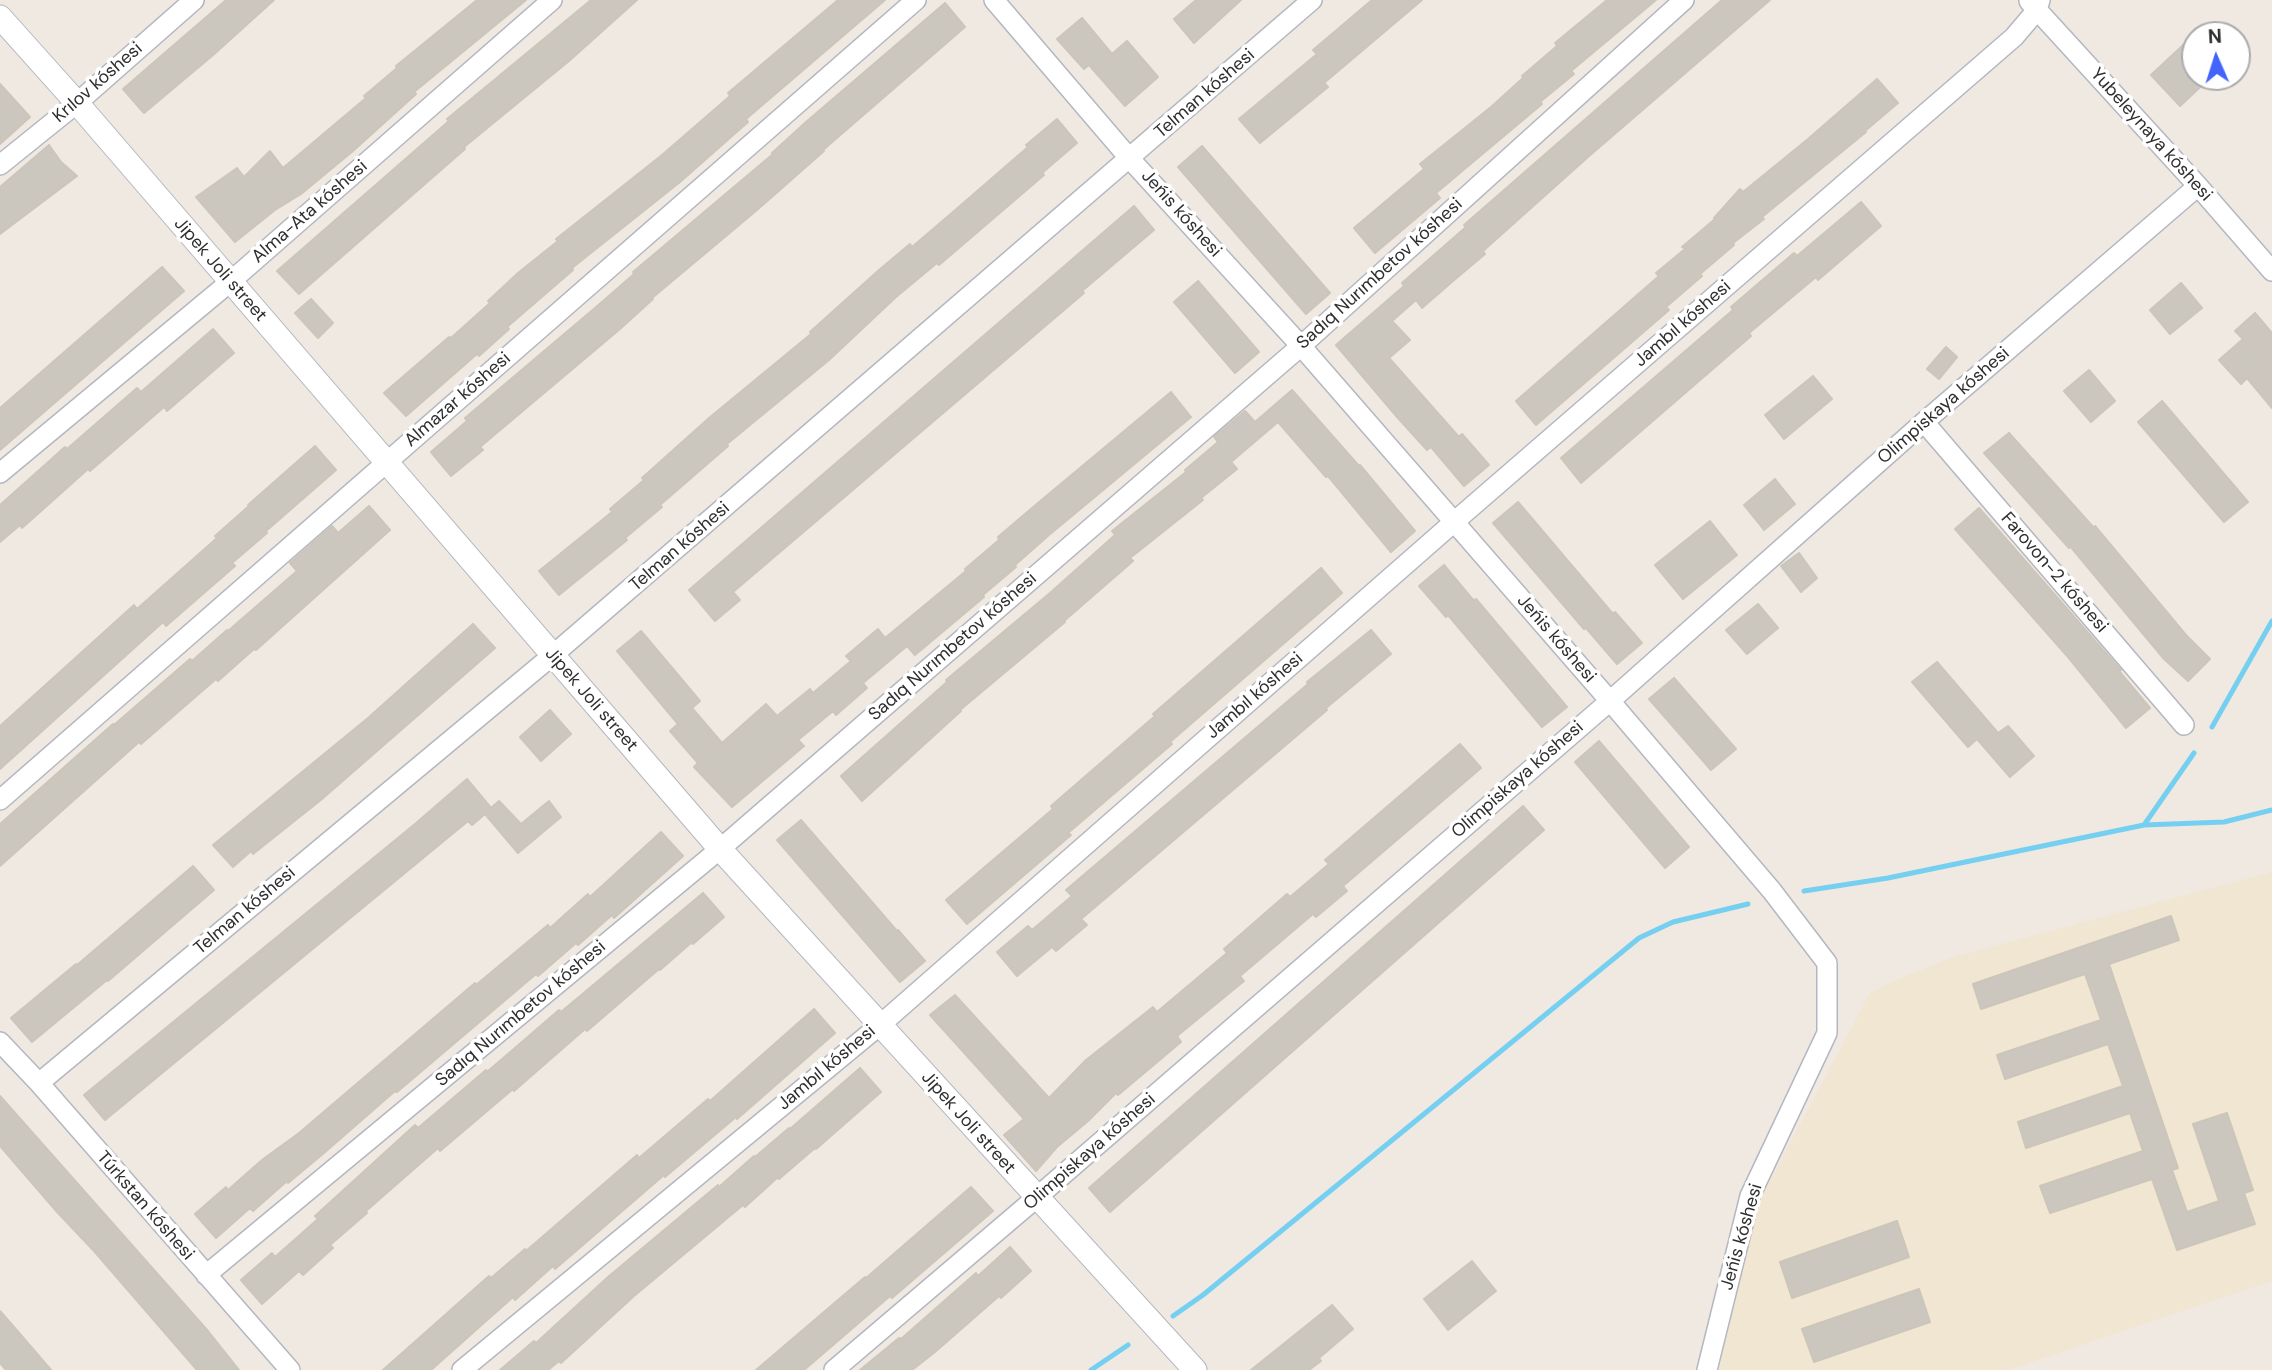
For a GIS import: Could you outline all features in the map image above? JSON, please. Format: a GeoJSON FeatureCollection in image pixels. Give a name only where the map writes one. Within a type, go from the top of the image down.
{"type":"FeatureCollection","features":[{"type":"Feature","properties":{"kind":"street","name":"Krılov kóshesi"},"geometry":{"type":"LineString","coordinates":[[0,164],[77,103],[194,0]]}},
{"type":"Feature","properties":{"kind":"street","name":"Alma-Ata kóshesi"},"geometry":{"type":"LineString","coordinates":[[0,473],[230,282],[552,0]]}},
{"type":"Feature","properties":{"kind":"street","name":"Almazar kóshesi"},"geometry":{"type":"LineString","coordinates":[[0,800],[916,0]]}},
{"type":"Feature","properties":{"kind":"street","name":"Jeńis kóshesi"},"geometry":{"type":"LineString","coordinates":[[994,0],[1130,159],[1301,346],[1610,701],[1772,891],[1827,963],[1827,1033],[1750,1196],[1707,1370]]}},
{"type":"Feature","properties":{"kind":"street","name":"Telman kóshesi"},"geometry":{"type":"LineString","coordinates":[[38,1083],[553,655],[1312,0]]}},
{"type":"Feature","properties":{"kind":"street","name":"Sadıq Nurımbetov kóshesi"},"geometry":{"type":"LineString","coordinates":[[206,1275],[720,849],[1301,346],[1684,0]]}},
{"type":"Feature","properties":{"kind":"street","name":"Yubeleynaya kóshesi"},"geometry":{"type":"LineString","coordinates":[[2035,3],[2272,271]]}},
{"type":"Feature","properties":{"kind":"street","name":"Jambıl kóshesi"},"geometry":{"type":"LineString","coordinates":[[462,1370],[880,1025],[1454,522],[2014,37],[2035,3]]}},
{"type":"Feature","properties":{"kind":"street","name":"Jipek Joli street"},"geometry":{"type":"LineString","coordinates":[[0,17],[720,849],[1195,1370]]}},
{"type":"Feature","properties":{"kind":"street","name":"Olimpiskaya kóshesi"},"geometry":{"type":"LineString","coordinates":[[834,1370],[1610,701],[1924,422],[2198,186]]}},
{"type":"Feature","properties":{"kind":"street","name":"Farovon-2 kóshesi"},"geometry":{"type":"LineString","coordinates":[[1924,422],[2184,724]]}},
{"type":"Feature","properties":{"kind":"street","name":"Túrkstan kóshesi"},"geometry":{"type":"LineString","coordinates":[[0,1042],[290,1370]]}},
{"type":"Feature","properties":{"kind":"shaded area"},"geometry":{"type":"Polygon","coordinates":[[[2272,872],[2272,1281],[2008,1370],[1719,1370],[1756,1208],[1870,993],[1953,957],[2272,872]]]}},
{"type":"Feature","properties":{"kind":"building"},"geometry":{"type":"Polygon","coordinates":[[[226,0],[274,0],[144,113],[123,89],[226,0]]]}},
{"type":"Feature","properties":{"kind":"building"},"geometry":{"type":"Polygon","coordinates":[[[477,0],[526,0],[414,92],[416,94],[353,151],[301,194],[275,210],[235,242],[196,197],[237,168],[244,177],[270,151],[283,168],[366,98],[364,96],[397,68],[396,66],[477,0]]]}},
{"type":"Feature","properties":{"kind":"building"},"geometry":{"type":"Polygon","coordinates":[[[591,0],[637,0],[569,61],[464,147],[465,149],[299,294],[277,271],[449,121],[447,119],[591,0]]]}},
{"type":"Feature","properties":{"kind":"building"},"geometry":{"type":"Polygon","coordinates":[[[838,0],[885,0],[746,119],[748,122],[680,182],[572,268],[573,270],[507,327],[509,329],[479,356],[477,354],[406,416],[384,393],[451,338],[518,273],[558,241],[556,239],[662,155],[730,96],[728,93],[838,0]]]}},
{"type":"Feature","properties":{"kind":"building"},"geometry":{"type":"Polygon","coordinates":[[[1196,0],[1241,0],[1194,43],[1174,19],[1196,0]]]}},
{"type":"Feature","properties":{"kind":"building"},"geometry":{"type":"Polygon","coordinates":[[[1372,0],[1422,0],[1324,83],[1328,87],[1260,143],[1239,119],[1317,54],[1313,50],[1372,0]]]}},
{"type":"Feature","properties":{"kind":"building"},"geometry":{"type":"Polygon","coordinates":[[[1607,0],[1656,0],[1571,71],[1574,74],[1540,102],[1542,104],[1436,193],[1440,198],[1375,253],[1354,228],[1424,169],[1420,164],[1491,107],[1557,46],[1555,43],[1607,0]]]}},
{"type":"Feature","properties":{"kind":"building"},"geometry":{"type":"Polygon","coordinates":[[[1722,0],[1770,0],[1588,157],[1483,251],[1485,254],[1422,308],[1416,300],[1392,321],[1410,340],[1389,358],[1459,437],[1462,434],[1489,465],[1464,486],[1431,447],[1427,450],[1397,417],[1336,345],[1404,286],[1402,283],[1466,227],[1464,225],[1722,0]]]}},
{"type":"Feature","properties":{"kind":"building"},"geometry":{"type":"Polygon","coordinates":[[[945,3],[965,27],[757,210],[652,298],[620,329],[480,447],[483,450],[451,476],[431,452],[467,421],[465,418],[945,3]]]}},
{"type":"Feature","properties":{"kind":"building"},"geometry":{"type":"Polygon","coordinates":[[[1082,18],[1112,54],[1127,41],[1158,77],[1125,106],[1089,65],[1084,69],[1057,39],[1082,18]]]}},
{"type":"Feature","properties":{"kind":"building"},"geometry":{"type":"Polygon","coordinates":[[[2181,47],[2181,91],[2196,91],[2180,106],[2151,75],[2181,47]]]}},
{"type":"Feature","properties":{"kind":"building"},"geometry":{"type":"Polygon","coordinates":[[[1877,79],[1898,103],[1762,217],[1764,219],[1733,243],[1734,245],[1700,274],[1702,276],[1666,307],[1669,310],[1536,425],[1516,401],[1659,276],[1656,273],[1715,219],[1740,189],[1743,192],[1877,79]]]}},
{"type":"Feature","properties":{"kind":"building"},"geometry":{"type":"Polygon","coordinates":[[[0,84],[30,117],[0,144],[0,84]]]}},
{"type":"Feature","properties":{"kind":"building"},"geometry":{"type":"Polygon","coordinates":[[[1057,119],[1077,143],[1042,173],[1044,175],[939,265],[937,263],[896,297],[829,360],[727,444],[728,446],[660,505],[662,507],[625,538],[627,540],[559,595],[539,571],[612,512],[610,509],[709,418],[811,334],[810,332],[879,270],[910,244],[912,247],[953,212],[1057,119]]]}},
{"type":"Feature","properties":{"kind":"building"},"geometry":{"type":"Polygon","coordinates":[[[49,145],[61,162],[77,176],[0,234],[0,187],[49,145]]]}},
{"type":"Feature","properties":{"kind":"building"},"geometry":{"type":"Polygon","coordinates":[[[1202,146],[1330,293],[1306,314],[1178,167],[1202,146]]]}},
{"type":"Feature","properties":{"kind":"building"},"geometry":{"type":"Polygon","coordinates":[[[1861,202],[1881,226],[1818,280],[1816,277],[1749,333],[1751,336],[1581,483],[1561,458],[1733,310],[1731,307],[1794,253],[1797,256],[1861,202]]]}},
{"type":"Feature","properties":{"kind":"building"},"geometry":{"type":"Polygon","coordinates":[[[1134,206],[1154,230],[1082,291],[1084,293],[733,592],[740,600],[715,621],[689,590],[1134,206]]]}},
{"type":"Feature","properties":{"kind":"building"},"geometry":{"type":"Polygon","coordinates":[[[162,267],[184,291],[0,450],[0,408],[162,267]]]}},
{"type":"Feature","properties":{"kind":"building"},"geometry":{"type":"Polygon","coordinates":[[[1198,281],[1259,352],[1235,373],[1174,302],[1198,281]]]}},
{"type":"Feature","properties":{"kind":"building"},"geometry":{"type":"Polygon","coordinates":[[[2181,283],[2202,308],[2170,334],[2150,310],[2181,283]]]}},
{"type":"Feature","properties":{"kind":"building"},"geometry":{"type":"Polygon","coordinates":[[[311,299],[333,323],[318,338],[295,313],[311,299]]]}},
{"type":"Feature","properties":{"kind":"building"},"geometry":{"type":"Polygon","coordinates":[[[2255,313],[2272,333],[2272,408],[2247,378],[2241,384],[2219,360],[2243,339],[2235,331],[2255,313]]]}},
{"type":"Feature","properties":{"kind":"building"},"geometry":{"type":"Polygon","coordinates":[[[213,329],[234,353],[167,411],[164,407],[90,471],[88,469],[22,528],[20,525],[0,542],[0,505],[65,447],[67,449],[137,388],[141,392],[213,329]]]}},
{"type":"Feature","properties":{"kind":"building"},"geometry":{"type":"Polygon","coordinates":[[[1946,347],[1957,357],[1939,379],[1927,369],[1946,347]]]}},
{"type":"Feature","properties":{"kind":"building"},"geometry":{"type":"Polygon","coordinates":[[[2089,370],[2115,401],[2091,422],[2064,391],[2089,370]]]}},
{"type":"Feature","properties":{"kind":"building"},"geometry":{"type":"Polygon","coordinates":[[[1813,376],[1832,399],[1784,439],[1765,415],[1813,376]]]}},
{"type":"Feature","properties":{"kind":"building"},"geometry":{"type":"Polygon","coordinates":[[[1292,390],[1415,531],[1391,552],[1328,476],[1326,477],[1278,422],[1231,462],[1237,469],[1201,498],[1203,500],[1130,558],[1133,561],[960,710],[862,801],[841,776],[947,682],[946,680],[1115,535],[1112,531],[1186,472],[1185,470],[1218,442],[1214,437],[1245,411],[1255,422],[1292,390]]]}},
{"type":"Feature","properties":{"kind":"building"},"geometry":{"type":"Polygon","coordinates":[[[1171,392],[1191,417],[1049,535],[983,595],[984,597],[915,655],[907,646],[863,683],[867,688],[836,715],[833,711],[798,740],[804,746],[732,807],[694,767],[698,763],[670,731],[678,724],[617,651],[641,631],[700,701],[692,708],[722,743],[766,704],[777,716],[810,689],[813,693],[851,661],[846,656],[878,629],[885,638],[966,571],[965,569],[999,540],[998,537],[1171,392]]]}},
{"type":"Feature","properties":{"kind":"building"},"geometry":{"type":"Polygon","coordinates":[[[2162,401],[2248,502],[2224,522],[2138,422],[2162,401]]]}},
{"type":"Feature","properties":{"kind":"building"},"geometry":{"type":"Polygon","coordinates":[[[2009,433],[2094,528],[2095,526],[2186,635],[2210,659],[2188,681],[2164,659],[2070,546],[2069,548],[1984,453],[2009,433]]]}},
{"type":"Feature","properties":{"kind":"building"},"geometry":{"type":"Polygon","coordinates":[[[315,446],[336,470],[232,563],[235,566],[166,626],[163,622],[0,769],[0,726],[134,605],[137,609],[217,538],[215,536],[248,505],[315,446]]]}},
{"type":"Feature","properties":{"kind":"building"},"geometry":{"type":"Polygon","coordinates":[[[1775,479],[1795,504],[1764,530],[1744,505],[1775,479]]]}},
{"type":"Feature","properties":{"kind":"building"},"geometry":{"type":"Polygon","coordinates":[[[1518,502],[1613,614],[1615,612],[1642,643],[1617,664],[1493,523],[1518,502]]]}},
{"type":"Feature","properties":{"kind":"building"},"geometry":{"type":"Polygon","coordinates":[[[369,506],[390,530],[256,650],[218,681],[216,679],[141,744],[139,742],[0,866],[0,824],[113,724],[297,571],[290,563],[332,526],[338,533],[369,506]]]}},
{"type":"Feature","properties":{"kind":"building"},"geometry":{"type":"Polygon","coordinates":[[[1979,508],[2121,670],[2119,671],[2150,708],[2126,728],[2068,657],[1955,529],[1979,508]]]}},
{"type":"Feature","properties":{"kind":"building"},"geometry":{"type":"Polygon","coordinates":[[[1710,521],[1737,555],[1683,599],[1655,565],[1710,521]]]}},
{"type":"Feature","properties":{"kind":"building"},"geometry":{"type":"Polygon","coordinates":[[[1799,553],[1817,578],[1801,592],[1781,566],[1799,553]]]}},
{"type":"Feature","properties":{"kind":"building"},"geometry":{"type":"Polygon","coordinates":[[[1444,565],[1567,707],[1542,727],[1448,615],[1446,617],[1419,586],[1444,565]]]}},
{"type":"Feature","properties":{"kind":"building"},"geometry":{"type":"Polygon","coordinates":[[[1321,568],[1342,593],[1170,742],[1172,744],[1068,833],[1071,835],[967,924],[946,900],[1053,809],[1051,806],[1155,716],[1153,714],[1321,568]]]}},
{"type":"Feature","properties":{"kind":"building"},"geometry":{"type":"Polygon","coordinates":[[[1758,604],[1778,628],[1747,654],[1726,630],[1758,604]]]}},
{"type":"Feature","properties":{"kind":"building"},"geometry":{"type":"Polygon","coordinates":[[[473,624],[495,648],[322,799],[233,867],[213,845],[368,718],[473,624]]]}},
{"type":"Feature","properties":{"kind":"building"},"geometry":{"type":"Polygon","coordinates":[[[1371,630],[1391,654],[1081,919],[1087,925],[1056,951],[1052,947],[1017,976],[997,952],[1028,926],[1032,930],[1072,896],[1066,890],[1371,630]]]}},
{"type":"Feature","properties":{"kind":"building"},"geometry":{"type":"Polygon","coordinates":[[[1937,662],[1998,733],[2008,726],[2034,756],[2010,777],[1977,739],[1968,747],[1912,682],[1937,662]]]}},
{"type":"Feature","properties":{"kind":"building"},"geometry":{"type":"Polygon","coordinates":[[[1674,678],[1736,749],[1711,770],[1649,699],[1674,678]]]}},
{"type":"Feature","properties":{"kind":"building"},"geometry":{"type":"Polygon","coordinates":[[[550,710],[571,734],[541,761],[520,737],[550,710]]]}},
{"type":"Feature","properties":{"kind":"building"},"geometry":{"type":"Polygon","coordinates":[[[1599,741],[1689,847],[1665,868],[1575,762],[1599,741]]]}},
{"type":"Feature","properties":{"kind":"building"},"geometry":{"type":"Polygon","coordinates":[[[1460,744],[1481,768],[1343,886],[1347,891],[1316,917],[1313,914],[1240,976],[1244,981],[1177,1036],[1181,1042],[1118,1095],[1116,1093],[1057,1147],[1036,1171],[1004,1135],[1024,1119],[930,1015],[955,995],[1049,1098],[1086,1060],[1153,1007],[1157,1012],[1227,953],[1224,949],[1287,894],[1290,897],[1329,864],[1325,860],[1460,744]]]}},
{"type":"Feature","properties":{"kind":"building"},"geometry":{"type":"Polygon","coordinates":[[[467,779],[491,808],[499,801],[521,824],[549,801],[561,817],[518,853],[485,814],[472,825],[468,821],[105,1120],[84,1095],[467,779]]]}},
{"type":"Feature","properties":{"kind":"building"},"geometry":{"type":"Polygon","coordinates":[[[1523,806],[1544,830],[1110,1212],[1089,1188],[1523,806]]]}},
{"type":"Feature","properties":{"kind":"building"},"geometry":{"type":"Polygon","coordinates":[[[801,820],[925,961],[900,982],[777,840],[801,820]]]}},
{"type":"Feature","properties":{"kind":"building"},"geometry":{"type":"Polygon","coordinates":[[[661,832],[683,856],[614,918],[612,915],[578,945],[576,943],[538,976],[536,974],[288,1183],[287,1181],[253,1211],[250,1208],[216,1238],[195,1214],[226,1187],[228,1190],[262,1160],[299,1133],[475,983],[476,985],[548,925],[550,928],[588,894],[590,897],[661,832]]]}},
{"type":"Feature","properties":{"kind":"building"},"geometry":{"type":"Polygon","coordinates":[[[193,866],[214,890],[32,1042],[11,1018],[193,866]]]}},
{"type":"Feature","properties":{"kind":"building"},"geometry":{"type":"Polygon","coordinates":[[[703,893],[724,917],[440,1151],[438,1148],[366,1211],[367,1213],[330,1245],[333,1248],[303,1275],[299,1271],[262,1304],[241,1280],[272,1253],[275,1257],[318,1219],[315,1216],[415,1125],[418,1128],[703,893]]]}},
{"type":"Feature","properties":{"kind":"building"},"geometry":{"type":"Polygon","coordinates":[[[2171,916],[2179,940],[2109,964],[2178,1168],[2172,1170],[2187,1212],[2219,1201],[2193,1124],[2227,1113],[2253,1190],[2244,1193],[2255,1224],[2177,1250],[2152,1179],[2050,1213],[2040,1186],[2143,1151],[2130,1113],[2026,1148],[2018,1122],[2123,1086],[2108,1044],[2005,1079],[1997,1055],[2101,1020],[2085,974],[1981,1009],[1973,984],[2171,916]]]}},
{"type":"Feature","properties":{"kind":"building"},"geometry":{"type":"Polygon","coordinates":[[[814,1009],[835,1033],[737,1119],[736,1117],[665,1177],[664,1175],[555,1269],[553,1266],[515,1300],[513,1297],[431,1370],[383,1370],[489,1276],[491,1278],[525,1249],[526,1251],[637,1155],[639,1158],[708,1099],[710,1101],[814,1009]]]}},
{"type":"Feature","properties":{"kind":"building"},"geometry":{"type":"Polygon","coordinates":[[[860,1068],[881,1092],[816,1149],[779,1179],[778,1177],[745,1207],[743,1205],[634,1296],[561,1363],[559,1361],[548,1370],[500,1370],[534,1341],[536,1343],[608,1277],[790,1129],[860,1068]]]}},
{"type":"Feature","properties":{"kind":"building"},"geometry":{"type":"Polygon","coordinates":[[[0,1096],[208,1331],[239,1370],[197,1370],[58,1213],[0,1146],[0,1096]]]}},
{"type":"Feature","properties":{"kind":"building"},"geometry":{"type":"Polygon","coordinates":[[[971,1187],[993,1211],[892,1298],[890,1296],[804,1370],[756,1370],[866,1278],[971,1187]]]}},
{"type":"Feature","properties":{"kind":"building"},"geometry":{"type":"Polygon","coordinates":[[[1897,1221],[1909,1257],[1792,1298],[1780,1262],[1897,1221]]]}},
{"type":"Feature","properties":{"kind":"building"},"geometry":{"type":"Polygon","coordinates":[[[1010,1247],[1031,1271],[1001,1298],[999,1296],[912,1370],[860,1370],[901,1339],[976,1273],[978,1276],[1010,1247]]]}},
{"type":"Feature","properties":{"kind":"building"},"geometry":{"type":"Polygon","coordinates":[[[1472,1261],[1496,1291],[1448,1330],[1424,1299],[1472,1261]]]}},
{"type":"Feature","properties":{"kind":"building"},"geometry":{"type":"Polygon","coordinates":[[[1919,1289],[1930,1322],[1814,1362],[1802,1329],[1919,1289]]]}},
{"type":"Feature","properties":{"kind":"building"},"geometry":{"type":"Polygon","coordinates":[[[1332,1305],[1353,1329],[1319,1358],[1321,1361],[1309,1370],[1251,1370],[1332,1305]]]}},
{"type":"Feature","properties":{"kind":"building"},"geometry":{"type":"Polygon","coordinates":[[[0,1311],[51,1370],[6,1370],[0,1363],[0,1311]]]}},
{"type":"Feature","properties":{"kind":"waterway"},"geometry":{"type":"LineString","coordinates":[[2212,727],[2272,621]]}},
{"type":"Feature","properties":{"kind":"waterway"},"geometry":{"type":"LineString","coordinates":[[1804,891],[1888,878],[2144,825],[2194,753]]}},
{"type":"Feature","properties":{"kind":"waterway"},"geometry":{"type":"LineString","coordinates":[[2144,825],[2224,822],[2272,810]]}},
{"type":"Feature","properties":{"kind":"waterway"},"geometry":{"type":"LineString","coordinates":[[1173,1316],[1203,1295],[1639,938],[1673,922],[1748,904]]}},
{"type":"Feature","properties":{"kind":"waterway"},"geometry":{"type":"LineString","coordinates":[[1091,1370],[1128,1345]]}}]}
